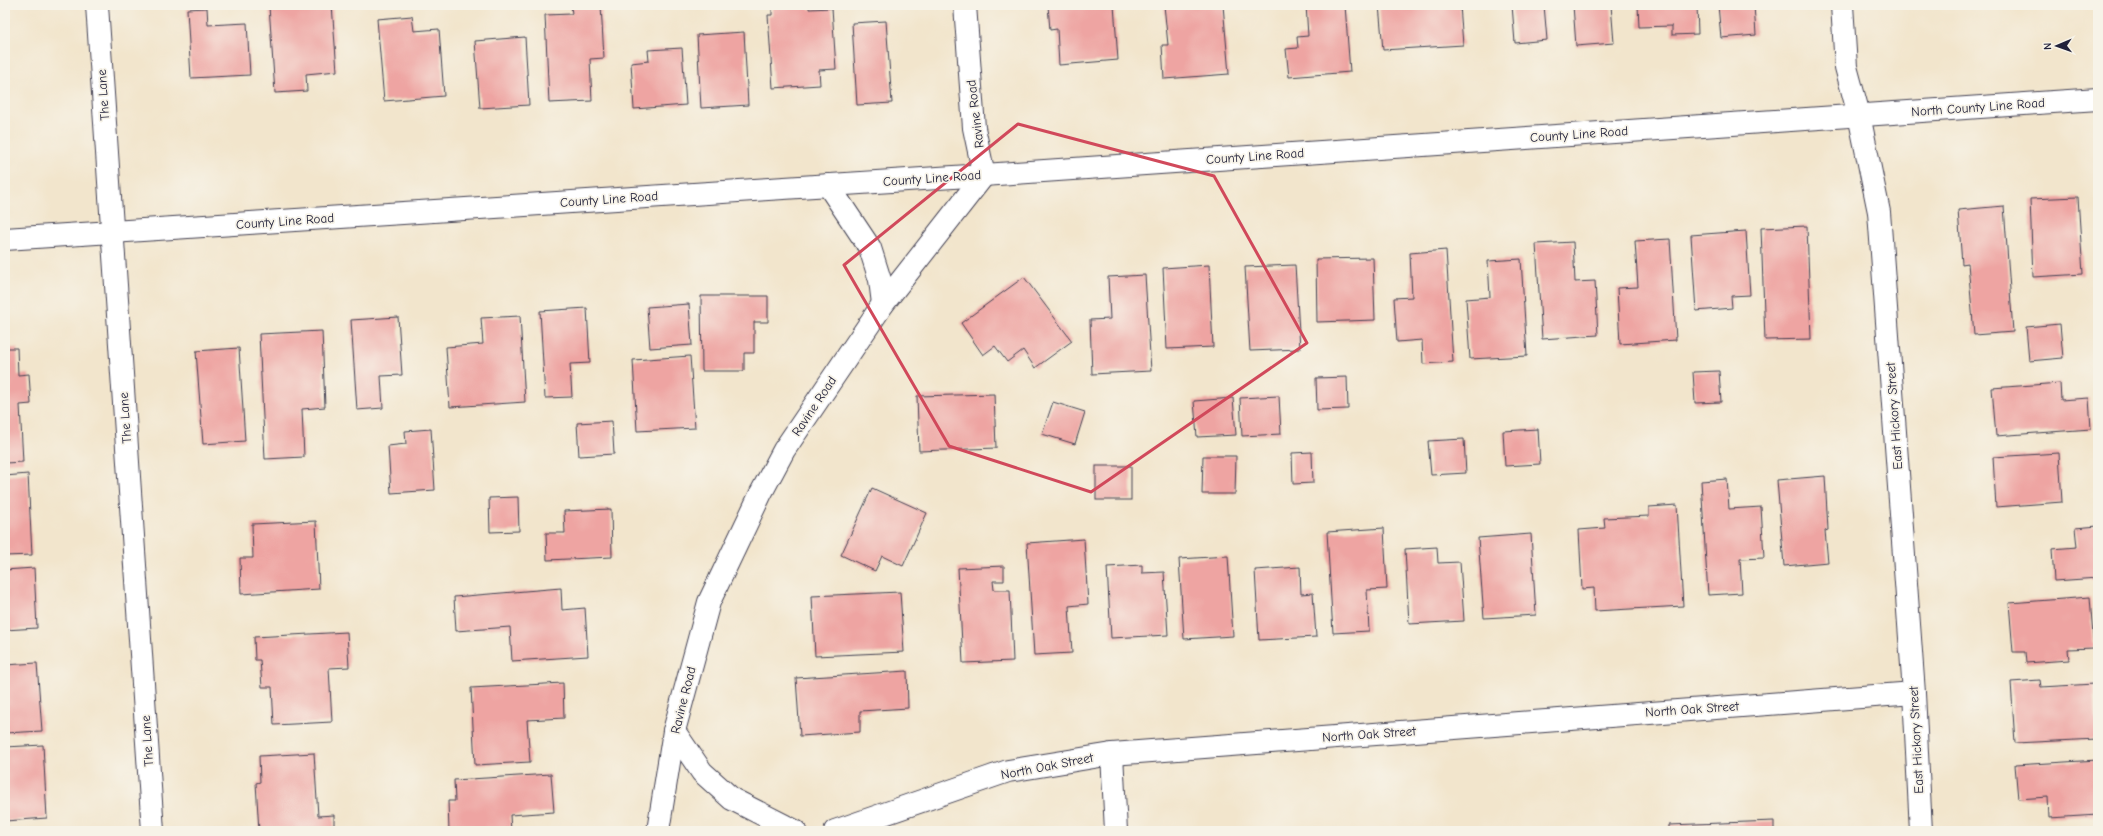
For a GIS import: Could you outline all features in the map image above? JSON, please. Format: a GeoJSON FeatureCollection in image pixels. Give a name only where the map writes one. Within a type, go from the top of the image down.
{"type":"FeatureCollection","features":[{"type":"Feature","properties":{"kind":"street","name":"The Lane"},"geometry":{"type":"LineString","coordinates":[[97,5],[153,831]]}},
{"type":"Feature","properties":{"kind":"street","name":"Ravine Road"},"geometry":{"type":"LineString","coordinates":[[658,831],[674,731],[709,602],[761,493],[784,450],[883,304],[984,175],[974,128],[965,5]]}},
{"type":"Feature","properties":{"kind":"street","name":"East Hickory Street"},"geometry":{"type":"LineString","coordinates":[[1842,5],[1846,67],[1859,115],[1879,212],[1914,693],[1921,831]]}},
{"type":"Feature","properties":{"kind":"street","name":"North County Line Road"},"geometry":{"type":"LineString","coordinates":[[1859,115],[2098,99]]}},
{"type":"Feature","properties":{"kind":"street","name":"County Line Road"},"geometry":{"type":"LineString","coordinates":[[5,239],[984,175],[1859,115]]}},
{"type":"Feature","properties":{"kind":"street"},"geometry":{"type":"LineString","coordinates":[[828,185],[870,248],[880,280],[883,304]]}},
{"type":"Feature","properties":{"kind":"street","name":"North Oak Street"},"geometry":{"type":"LineString","coordinates":[[835,831],[1008,771],[1112,754],[1914,693]]}},
{"type":"Feature","properties":{"kind":"street"},"geometry":{"type":"LineString","coordinates":[[674,731],[702,772],[732,799],[795,831]]}},
{"type":"Feature","properties":{"kind":"street"},"geometry":{"type":"LineString","coordinates":[[1112,754],[1116,831]]}},
{"type":"Feature","properties":{"kind":"highlighted area"},"geometry":{"type":"Polygon","coordinates":[[[1018,124],[1214,176],[1307,343],[1091,492],[949,446],[844,265],[1018,124]]]}},
{"type":"Feature","properties":{"kind":"building"},"geometry":{"type":"Polygon","coordinates":[[[332,5],[337,71],[306,74],[307,91],[275,93],[269,6],[332,5]]]}},
{"type":"Feature","properties":{"kind":"building"},"geometry":{"type":"Polygon","coordinates":[[[601,5],[604,58],[590,59],[592,101],[549,103],[545,15],[572,14],[571,6],[601,5]]]}},
{"type":"Feature","properties":{"kind":"building"},"geometry":{"type":"Polygon","coordinates":[[[772,5],[809,5],[809,9],[832,8],[836,69],[819,70],[820,85],[773,88],[768,15],[772,15],[772,5]]]}},
{"type":"Feature","properties":{"kind":"building"},"geometry":{"type":"Polygon","coordinates":[[[1048,5],[1114,5],[1118,60],[1059,65],[1057,29],[1050,30],[1048,5]]]}},
{"type":"Feature","properties":{"kind":"building"},"geometry":{"type":"Polygon","coordinates":[[[1164,5],[1223,5],[1229,74],[1164,79],[1162,45],[1168,45],[1164,5]]]}},
{"type":"Feature","properties":{"kind":"building"},"geometry":{"type":"Polygon","coordinates":[[[1306,5],[1345,5],[1350,72],[1289,77],[1286,49],[1298,48],[1297,37],[1308,36],[1306,5]]]}},
{"type":"Feature","properties":{"kind":"building"},"geometry":{"type":"Polygon","coordinates":[[[1379,5],[1460,5],[1463,45],[1383,50],[1379,5]]]}},
{"type":"Feature","properties":{"kind":"building"},"geometry":{"type":"Polygon","coordinates":[[[1512,5],[1544,5],[1547,40],[1515,43],[1512,5]]]}},
{"type":"Feature","properties":{"kind":"building"},"geometry":{"type":"Polygon","coordinates":[[[1573,5],[1611,5],[1614,43],[1576,46],[1573,5]]]}},
{"type":"Feature","properties":{"kind":"building"},"geometry":{"type":"Polygon","coordinates":[[[1638,5],[1697,5],[1698,34],[1672,35],[1672,26],[1639,27],[1638,5]]]}},
{"type":"Feature","properties":{"kind":"building"},"geometry":{"type":"Polygon","coordinates":[[[1718,5],[1754,5],[1756,35],[1721,38],[1718,5]]]}},
{"type":"Feature","properties":{"kind":"building"},"geometry":{"type":"Polygon","coordinates":[[[207,8],[208,25],[247,23],[250,75],[191,78],[187,9],[207,8]]]}},
{"type":"Feature","properties":{"kind":"building"},"geometry":{"type":"Polygon","coordinates":[[[412,16],[414,31],[439,29],[444,96],[384,101],[377,19],[412,16]]]}},
{"type":"Feature","properties":{"kind":"building"},"geometry":{"type":"Polygon","coordinates":[[[886,21],[892,103],[857,105],[852,23],[886,21]]]}},
{"type":"Feature","properties":{"kind":"building"},"geometry":{"type":"Polygon","coordinates":[[[744,32],[748,105],[701,108],[697,35],[744,32]]]}},
{"type":"Feature","properties":{"kind":"building"},"geometry":{"type":"Polygon","coordinates":[[[525,37],[529,105],[480,108],[475,41],[525,37]]]}},
{"type":"Feature","properties":{"kind":"building"},"geometry":{"type":"Polygon","coordinates":[[[682,48],[686,105],[634,109],[631,63],[649,61],[648,50],[682,48]]]}},
{"type":"Feature","properties":{"kind":"building"},"geometry":{"type":"Polygon","coordinates":[[[2078,197],[2083,274],[2033,277],[2030,199],[2078,197]]]}},
{"type":"Feature","properties":{"kind":"building"},"geometry":{"type":"Polygon","coordinates":[[[2004,206],[2013,332],[1974,335],[1968,263],[1962,264],[1958,210],[2004,206]]]}},
{"type":"Feature","properties":{"kind":"building"},"geometry":{"type":"Polygon","coordinates":[[[1807,226],[1811,339],[1765,340],[1761,228],[1807,226]]]}},
{"type":"Feature","properties":{"kind":"building"},"geometry":{"type":"Polygon","coordinates":[[[1746,231],[1750,295],[1731,296],[1732,308],[1696,311],[1691,235],[1746,231]]]}},
{"type":"Feature","properties":{"kind":"building"},"geometry":{"type":"Polygon","coordinates":[[[1670,239],[1676,340],[1620,344],[1617,288],[1638,287],[1635,241],[1670,239]]]}},
{"type":"Feature","properties":{"kind":"building"},"geometry":{"type":"Polygon","coordinates":[[[1573,242],[1575,282],[1595,281],[1598,335],[1542,339],[1536,244],[1573,242]]]}},
{"type":"Feature","properties":{"kind":"building"},"geometry":{"type":"Polygon","coordinates":[[[1446,250],[1453,362],[1423,364],[1422,340],[1397,342],[1394,298],[1412,297],[1410,253],[1446,250]]]}},
{"type":"Feature","properties":{"kind":"building"},"geometry":{"type":"Polygon","coordinates":[[[1373,258],[1375,320],[1317,322],[1316,259],[1373,258]]]}},
{"type":"Feature","properties":{"kind":"building"},"geometry":{"type":"Polygon","coordinates":[[[1521,259],[1527,356],[1470,359],[1466,299],[1490,297],[1488,261],[1521,259]]]}},
{"type":"Feature","properties":{"kind":"building"},"geometry":{"type":"Polygon","coordinates":[[[1209,265],[1213,347],[1167,349],[1163,268],[1209,265]]]}},
{"type":"Feature","properties":{"kind":"building"},"geometry":{"type":"Polygon","coordinates":[[[1295,265],[1300,349],[1250,351],[1245,267],[1295,265]]]}},
{"type":"Feature","properties":{"kind":"building"},"geometry":{"type":"Polygon","coordinates":[[[1145,275],[1151,371],[1092,374],[1090,320],[1110,319],[1108,277],[1145,275]]]}},
{"type":"Feature","properties":{"kind":"building"},"geometry":{"type":"Polygon","coordinates":[[[1024,277],[1072,341],[1035,368],[1023,350],[1007,362],[995,346],[983,355],[961,323],[1024,277]]]}},
{"type":"Feature","properties":{"kind":"building"},"geometry":{"type":"Polygon","coordinates":[[[701,296],[768,296],[768,322],[754,322],[754,353],[744,353],[744,371],[702,371],[701,296]]]}},
{"type":"Feature","properties":{"kind":"building"},"geometry":{"type":"Polygon","coordinates":[[[689,304],[692,345],[650,348],[647,307],[689,304]]]}},
{"type":"Feature","properties":{"kind":"building"},"geometry":{"type":"Polygon","coordinates":[[[587,308],[590,363],[570,364],[572,397],[545,398],[540,311],[587,308]]]}},
{"type":"Feature","properties":{"kind":"building"},"geometry":{"type":"Polygon","coordinates":[[[520,316],[525,402],[450,407],[446,347],[483,344],[481,318],[520,316]]]}},
{"type":"Feature","properties":{"kind":"building"},"geometry":{"type":"Polygon","coordinates":[[[398,317],[402,375],[381,376],[383,408],[357,410],[351,320],[398,317]]]}},
{"type":"Feature","properties":{"kind":"building"},"geometry":{"type":"Polygon","coordinates":[[[2060,324],[2063,358],[2029,361],[2026,327],[2060,324]]]}},
{"type":"Feature","properties":{"kind":"building"},"geometry":{"type":"Polygon","coordinates":[[[322,331],[325,407],[302,409],[304,457],[265,459],[259,334],[322,331]]]}},
{"type":"Feature","properties":{"kind":"building"},"geometry":{"type":"Polygon","coordinates":[[[5,348],[17,348],[18,375],[29,374],[31,404],[20,405],[23,462],[5,463],[5,348]]]}},
{"type":"Feature","properties":{"kind":"building"},"geometry":{"type":"Polygon","coordinates":[[[239,348],[245,441],[203,444],[196,351],[239,348]]]}},
{"type":"Feature","properties":{"kind":"building"},"geometry":{"type":"Polygon","coordinates":[[[690,356],[695,428],[637,431],[633,360],[690,356]]]}},
{"type":"Feature","properties":{"kind":"building"},"geometry":{"type":"Polygon","coordinates":[[[1719,371],[1721,402],[1695,403],[1693,372],[1719,371]]]}},
{"type":"Feature","properties":{"kind":"building"},"geometry":{"type":"Polygon","coordinates":[[[1347,377],[1348,409],[1317,410],[1316,378],[1347,377]]]}},
{"type":"Feature","properties":{"kind":"building"},"geometry":{"type":"Polygon","coordinates":[[[2060,383],[2061,400],[2089,398],[2091,429],[1996,436],[1992,388],[2060,383]]]}},
{"type":"Feature","properties":{"kind":"building"},"geometry":{"type":"Polygon","coordinates":[[[994,394],[996,448],[919,451],[917,396],[994,394]]]}},
{"type":"Feature","properties":{"kind":"building"},"geometry":{"type":"Polygon","coordinates":[[[1279,396],[1281,434],[1242,436],[1240,398],[1279,396]]]}},
{"type":"Feature","properties":{"kind":"building"},"geometry":{"type":"Polygon","coordinates":[[[1233,398],[1236,435],[1197,437],[1194,401],[1233,398]]]}},
{"type":"Feature","properties":{"kind":"building"},"geometry":{"type":"Polygon","coordinates":[[[1053,402],[1085,412],[1075,444],[1042,434],[1053,402]]]}},
{"type":"Feature","properties":{"kind":"building"},"geometry":{"type":"Polygon","coordinates":[[[612,421],[614,454],[579,456],[577,423],[612,421]]]}},
{"type":"Feature","properties":{"kind":"building"},"geometry":{"type":"Polygon","coordinates":[[[431,429],[435,490],[391,493],[388,446],[406,444],[405,431],[431,429]]]}},
{"type":"Feature","properties":{"kind":"building"},"geometry":{"type":"Polygon","coordinates":[[[1538,429],[1540,464],[1505,466],[1503,431],[1538,429]]]}},
{"type":"Feature","properties":{"kind":"building"},"geometry":{"type":"Polygon","coordinates":[[[1464,439],[1466,473],[1431,475],[1428,441],[1464,439]]]}},
{"type":"Feature","properties":{"kind":"building"},"geometry":{"type":"Polygon","coordinates":[[[1312,452],[1313,483],[1293,484],[1292,453],[1312,452]]]}},
{"type":"Feature","properties":{"kind":"building"},"geometry":{"type":"Polygon","coordinates":[[[2059,453],[2062,502],[1996,507],[1993,457],[2059,453]]]}},
{"type":"Feature","properties":{"kind":"building"},"geometry":{"type":"Polygon","coordinates":[[[1203,456],[1236,456],[1235,494],[1202,494],[1203,456]]]}},
{"type":"Feature","properties":{"kind":"building"},"geometry":{"type":"Polygon","coordinates":[[[1096,466],[1131,466],[1131,500],[1096,500],[1096,466]]]}},
{"type":"Feature","properties":{"kind":"building"},"geometry":{"type":"Polygon","coordinates":[[[28,474],[32,555],[5,556],[5,476],[28,474]]]}},
{"type":"Feature","properties":{"kind":"building"},"geometry":{"type":"Polygon","coordinates":[[[1825,476],[1828,530],[1825,531],[1828,562],[1784,566],[1777,480],[1825,476]]]}},
{"type":"Feature","properties":{"kind":"building"},"geometry":{"type":"Polygon","coordinates":[[[1727,479],[1729,509],[1761,507],[1764,558],[1740,559],[1742,593],[1708,595],[1701,481],[1727,479]]]}},
{"type":"Feature","properties":{"kind":"building"},"geometry":{"type":"Polygon","coordinates":[[[872,488],[927,513],[903,566],[882,556],[875,571],[841,555],[872,488]]]}},
{"type":"Feature","properties":{"kind":"building"},"geometry":{"type":"Polygon","coordinates":[[[518,497],[519,531],[490,532],[489,498],[518,497]]]}},
{"type":"Feature","properties":{"kind":"building"},"geometry":{"type":"Polygon","coordinates":[[[1677,505],[1683,606],[1595,611],[1594,588],[1582,589],[1579,530],[1605,528],[1604,518],[1649,516],[1649,507],[1677,505]]]}},
{"type":"Feature","properties":{"kind":"building"},"geometry":{"type":"Polygon","coordinates":[[[611,509],[612,557],[547,560],[546,533],[565,533],[564,511],[611,509]]]}},
{"type":"Feature","properties":{"kind":"building"},"geometry":{"type":"Polygon","coordinates":[[[316,521],[319,589],[241,594],[240,558],[253,558],[252,524],[316,521]]]}},
{"type":"Feature","properties":{"kind":"building"},"geometry":{"type":"Polygon","coordinates":[[[2098,526],[2098,578],[2054,581],[2052,549],[2077,547],[2075,528],[2098,526]]]}},
{"type":"Feature","properties":{"kind":"building"},"geometry":{"type":"Polygon","coordinates":[[[1384,528],[1387,589],[1367,590],[1369,631],[1333,633],[1327,532],[1384,528]]]}},
{"type":"Feature","properties":{"kind":"building"},"geometry":{"type":"Polygon","coordinates":[[[1531,534],[1536,615],[1484,618],[1478,538],[1531,534]]]}},
{"type":"Feature","properties":{"kind":"building"},"geometry":{"type":"Polygon","coordinates":[[[1084,539],[1088,604],[1069,606],[1072,653],[1034,655],[1027,543],[1084,539]]]}},
{"type":"Feature","properties":{"kind":"building"},"geometry":{"type":"Polygon","coordinates":[[[1437,547],[1438,563],[1460,562],[1464,621],[1409,624],[1405,549],[1437,547]]]}},
{"type":"Feature","properties":{"kind":"building"},"geometry":{"type":"Polygon","coordinates":[[[1228,556],[1233,636],[1184,639],[1179,559],[1228,556]]]}},
{"type":"Feature","properties":{"kind":"building"},"geometry":{"type":"Polygon","coordinates":[[[1142,565],[1142,573],[1164,572],[1168,635],[1111,638],[1107,567],[1142,565]]]}},
{"type":"Feature","properties":{"kind":"building"},"geometry":{"type":"Polygon","coordinates":[[[1004,566],[1004,581],[993,581],[994,590],[1010,590],[1013,661],[963,663],[958,568],[1004,566]]]}},
{"type":"Feature","properties":{"kind":"building"},"geometry":{"type":"Polygon","coordinates":[[[1300,567],[1301,594],[1313,593],[1316,637],[1259,640],[1255,570],[1300,567]]]}},
{"type":"Feature","properties":{"kind":"building"},"geometry":{"type":"Polygon","coordinates":[[[34,568],[37,628],[5,630],[5,570],[34,568]]]}},
{"type":"Feature","properties":{"kind":"building"},"geometry":{"type":"Polygon","coordinates":[[[561,588],[562,610],[585,608],[588,656],[512,661],[510,627],[456,631],[454,597],[561,588]]]}},
{"type":"Feature","properties":{"kind":"building"},"geometry":{"type":"Polygon","coordinates":[[[900,592],[904,652],[815,656],[812,596],[900,592]]]}},
{"type":"Feature","properties":{"kind":"building"},"geometry":{"type":"Polygon","coordinates":[[[2090,597],[2094,648],[2068,649],[2069,660],[2026,663],[2025,652],[2013,652],[2009,603],[2090,597]]]}},
{"type":"Feature","properties":{"kind":"building"},"geometry":{"type":"Polygon","coordinates":[[[347,632],[349,667],[329,668],[332,722],[274,725],[272,687],[262,687],[260,660],[255,660],[254,637],[347,632]]]}},
{"type":"Feature","properties":{"kind":"building"},"geometry":{"type":"Polygon","coordinates":[[[37,663],[42,731],[5,733],[5,665],[37,663]]]}},
{"type":"Feature","properties":{"kind":"building"},"geometry":{"type":"Polygon","coordinates":[[[907,671],[908,708],[860,711],[860,732],[800,736],[796,678],[907,671]]]}},
{"type":"Feature","properties":{"kind":"building"},"geometry":{"type":"Polygon","coordinates":[[[2040,680],[2041,687],[2094,684],[2097,739],[2015,743],[2011,682],[2040,680]]]}},
{"type":"Feature","properties":{"kind":"building"},"geometry":{"type":"Polygon","coordinates":[[[563,683],[564,718],[527,720],[530,762],[475,765],[471,688],[563,683]]]}},
{"type":"Feature","properties":{"kind":"building"},"geometry":{"type":"Polygon","coordinates":[[[43,745],[47,818],[5,821],[5,747],[43,745]]]}},
{"type":"Feature","properties":{"kind":"building"},"geometry":{"type":"Polygon","coordinates":[[[314,753],[318,816],[334,815],[334,831],[259,831],[256,783],[260,782],[259,756],[314,753]]]}},
{"type":"Feature","properties":{"kind":"building"},"geometry":{"type":"Polygon","coordinates":[[[2098,760],[2098,815],[2049,818],[2048,797],[2018,799],[2015,765],[2098,760]]]}},
{"type":"Feature","properties":{"kind":"building"},"geometry":{"type":"Polygon","coordinates":[[[551,774],[554,812],[510,815],[511,831],[449,831],[448,801],[455,801],[454,780],[551,774]]]}},
{"type":"Feature","properties":{"kind":"building"},"geometry":{"type":"Polygon","coordinates":[[[1774,821],[1774,831],[1669,831],[1669,825],[1774,821]]]}}]}
